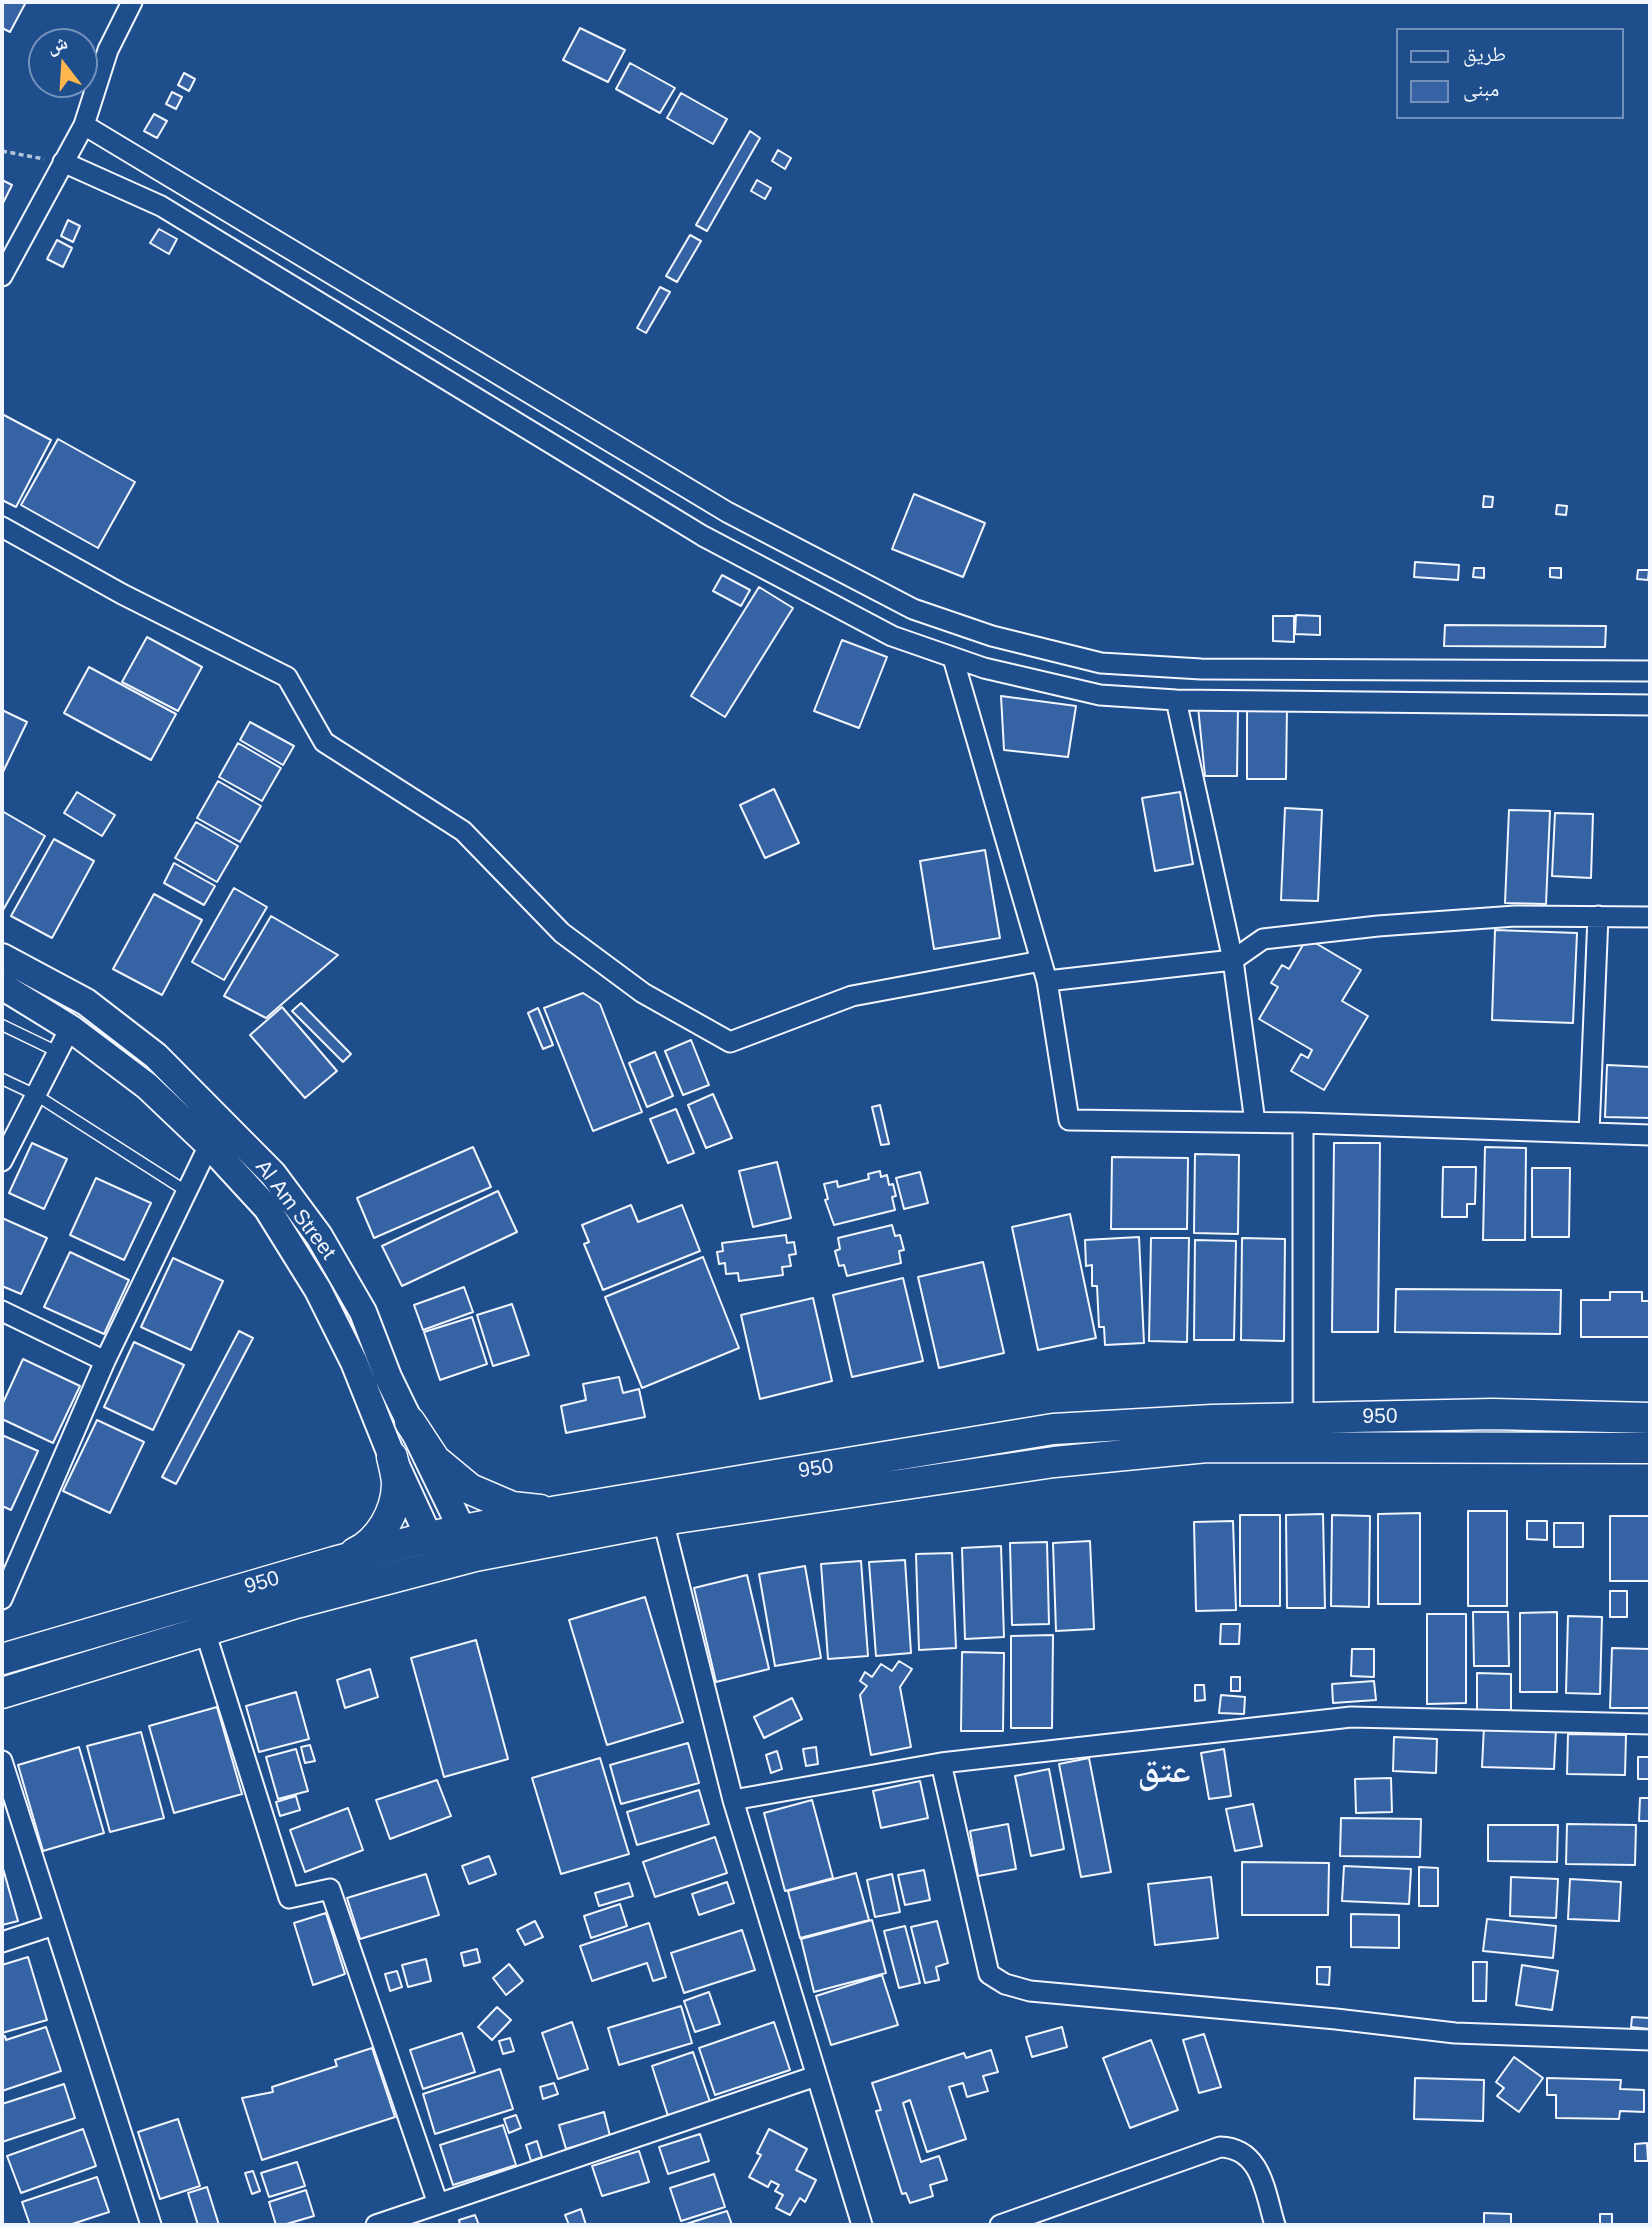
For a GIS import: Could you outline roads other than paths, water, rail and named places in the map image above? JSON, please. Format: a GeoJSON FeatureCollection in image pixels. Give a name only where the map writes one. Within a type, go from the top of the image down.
{"type":"FeatureCollection","features":[{"type":"Feature","properties":{"kind":"main road","name":"Al Am Street"},"geometry":{"type":"LineString","coordinates":[[2,957],[86,1002],[156,1056],[273,1174],[319,1236],[363,1312],[388,1377],[470,1544]]}},
{"type":"Feature","properties":{"kind":"main road","name":"Al Am Street"},"geometry":{"type":"LineString","coordinates":[[2,986],[70,1028],[147,1086],[209,1145],[267,1208],[318,1290],[354,1363],[392,1457],[442,1565]]}},
{"type":"Feature","properties":{"kind":"main road","name":"950"},"geometry":{"type":"LineString","coordinates":[[2,1693],[296,1602],[442,1565],[470,1544],[558,1511],[1053,1429],[1212,1420],[1493,1414],[1650,1418]]}},
{"type":"Feature","properties":{"kind":"main road"},"geometry":{"type":"LineString","coordinates":[[410,1422],[435,1460],[470,1489],[512,1507],[558,1511]]}},
{"type":"Feature","properties":{"kind":"main road","name":"950"},"geometry":{"type":"LineString","coordinates":[[2,1659],[429,1537],[470,1544],[663,1520],[1054,1462],[1207,1447],[1650,1448]]}},
{"type":"Feature","properties":{"kind":"main road"},"geometry":{"type":"LineString","coordinates":[[334,1562],[359,1552],[379,1534],[392,1510],[397,1484],[392,1457]]}},
{"type":"Feature","properties":{"kind":"street"},"geometry":{"type":"LineString","coordinates":[[2,276],[84,125],[108,50],[132,2]]}},
{"type":"Feature","properties":{"kind":"street"},"geometry":{"type":"LineString","coordinates":[[84,125],[727,512],[913,609],[979,632],[1101,663],[1200,669],[1650,671]]}},
{"type":"Feature","properties":{"kind":"street"},"geometry":{"type":"LineString","coordinates":[[63,162],[161,206],[703,536],[892,636],[984,668],[1100,695],[1176,700],[1650,705]]}},
{"type":"Feature","properties":{"kind":"street"},"geometry":{"type":"LineString","coordinates":[[2,527],[122,594],[287,677],[324,742],[463,831],[562,933],[643,993],[730,1042],[852,996],[1041,961]]}},
{"type":"Feature","properties":{"kind":"street"},"geometry":{"type":"LineString","coordinates":[[953,657],[1047,981],[1069,1120],[1303,1123],[1650,1135]]}},
{"type":"Feature","properties":{"kind":"street"},"geometry":{"type":"LineString","coordinates":[[1176,700],[1233,960],[1255,1122]]}},
{"type":"Feature","properties":{"kind":"street"},"geometry":{"type":"LineString","coordinates":[[1589,1133],[1598,916]]}},
{"type":"Feature","properties":{"kind":"street"},"geometry":{"type":"LineString","coordinates":[[1047,981],[1233,960],[1263,939],[1378,926],[1501,917],[1650,917]]}},
{"type":"Feature","properties":{"kind":"street"},"geometry":{"type":"LineString","coordinates":[[2,1161],[70,1028]]}},
{"type":"Feature","properties":{"kind":"street"},"geometry":{"type":"LineString","coordinates":[[1303,1123],[1303,1418]]}},
{"type":"Feature","properties":{"kind":"street"},"geometry":{"type":"LineString","coordinates":[[2,1599],[105,1362],[209,1145]]}},
{"type":"Feature","properties":{"kind":"street"},"geometry":{"type":"LineString","coordinates":[[2,1311],[105,1362]]}},
{"type":"Feature","properties":{"kind":"street"},"geometry":{"type":"LineString","coordinates":[[663,1520],[733,1800],[862,2225]]}},
{"type":"Feature","properties":{"kind":"street"},"geometry":{"type":"LineString","coordinates":[[205,1631],[289,1898],[330,1889],[438,2204]]}},
{"type":"Feature","properties":{"kind":"street"},"geometry":{"type":"LineString","coordinates":[[733,1800],[941,1763],[1351,1717],[1650,1724]]}},
{"type":"Feature","properties":{"kind":"street"},"geometry":{"type":"LineString","coordinates":[[2,1761],[150,2225]]}},
{"type":"Feature","properties":{"kind":"street"},"geometry":{"type":"LineString","coordinates":[[941,1763],[989,1973],[1005,1984],[1030,1991],[1336,2019],[1455,2033],[1650,2040]]}},
{"type":"Feature","properties":{"kind":"street"},"geometry":{"type":"LineString","coordinates":[[2,1942],[54,1925]]}},
{"type":"Feature","properties":{"kind":"street"},"geometry":{"type":"LineString","coordinates":[[376,2225],[816,2077]]}},
{"type":"Feature","properties":{"kind":"street"},"geometry":{"type":"LineString","coordinates":[[1000,2225],[1220,2147],[1234,2147],[1247,2154],[1258,2169],[1275,2225]]}},
{"type":"Feature","properties":{"kind":"lane"},"geometry":{"type":"LineString","coordinates":[[2,1025],[58,1052]]}},
{"type":"Feature","properties":{"kind":"lane"},"geometry":{"type":"LineString","coordinates":[[2,1079],[36,1095],[186,1191]]}},
{"type":"Feature","properties":{"kind":"district","name":"عتق"},"geometry":{"type":"Point","coordinates":[1164,1772]}}]}
